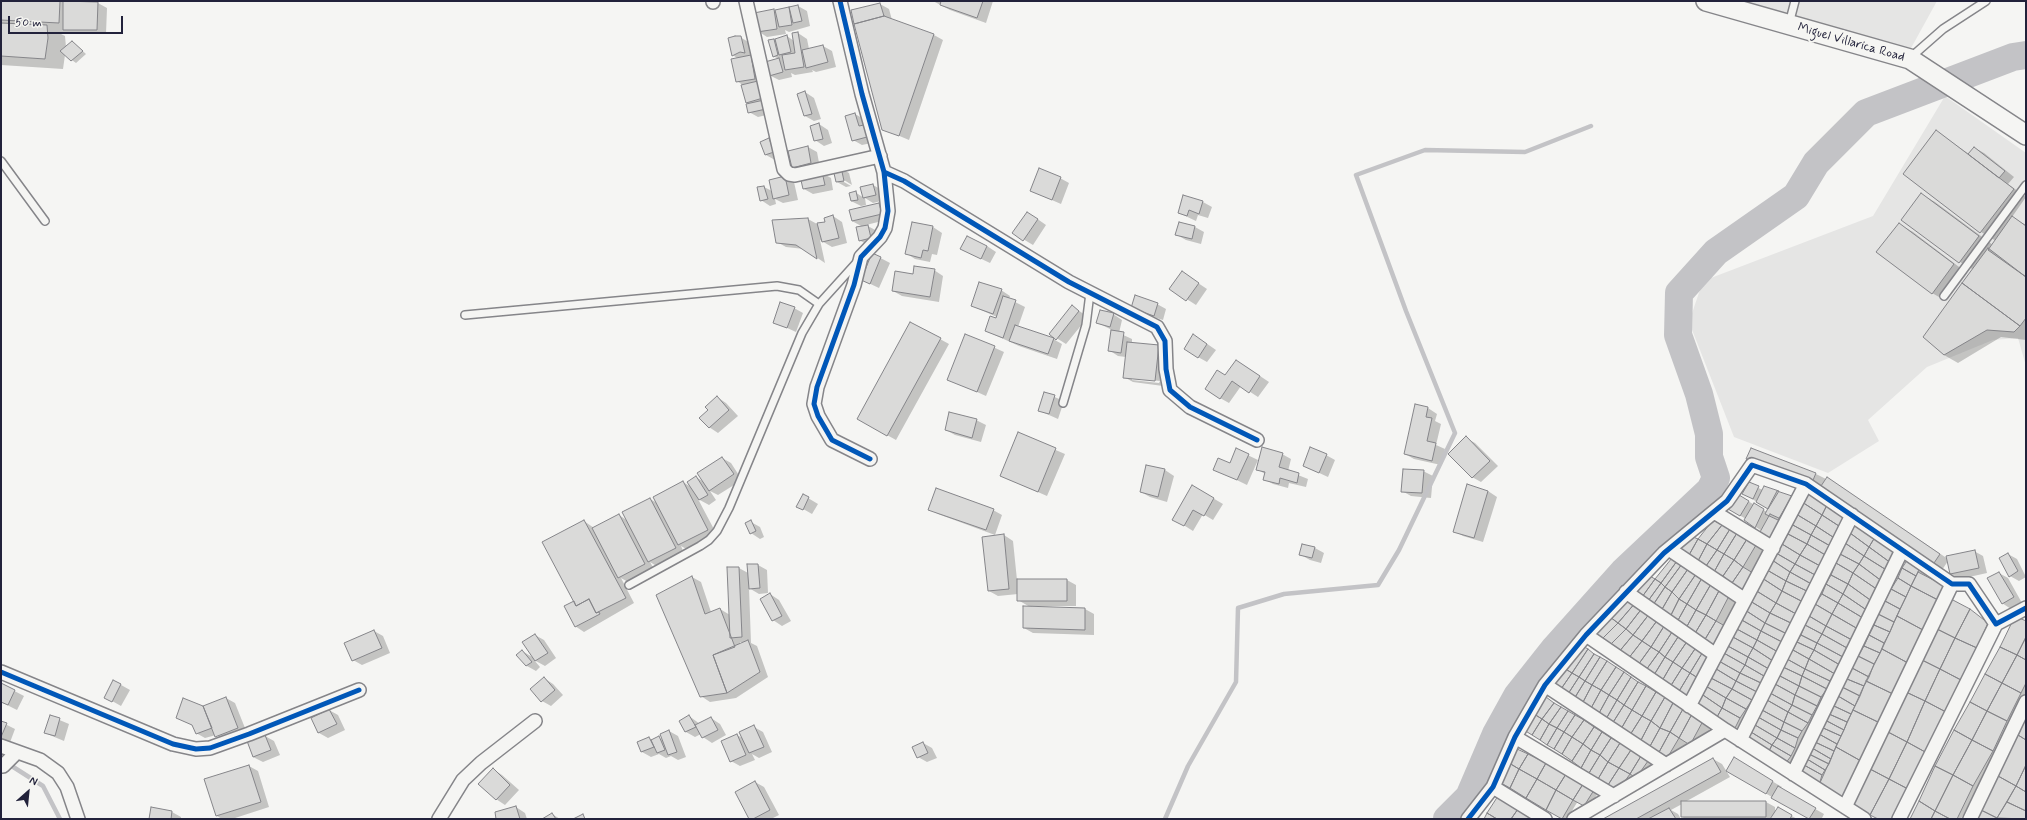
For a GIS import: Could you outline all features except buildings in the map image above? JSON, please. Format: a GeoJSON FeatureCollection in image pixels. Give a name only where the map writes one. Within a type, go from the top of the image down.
{"type":"FeatureCollection","features":[{"type":"Feature","properties":{"kind":"main road","name":"Miguel Villarica Road"},"geometry":{"type":"LineString","coordinates":[[1706,1],[1910,58],[2026,135]]}},
{"type":"Feature","properties":{"kind":"street"},"geometry":{"type":"LineString","coordinates":[[746,1],[784,169],[789,174],[795,175],[880,156]]}},
{"type":"Feature","properties":{"kind":"street"},"geometry":{"type":"LineString","coordinates":[[840,1],[862,94],[884,172],[887,193],[887,220],[880,237],[861,257],[854,284],[817,387],[814,404],[818,416],[832,440],[870,459]]}},
{"type":"Feature","properties":{"kind":"street"},"geometry":{"type":"LineString","coordinates":[[884,172],[904,181],[946,208],[1090,293],[1157,327],[1164,340],[1166,369],[1170,390],[1190,407],[1257,440]]}},
{"type":"Feature","properties":{"kind":"street"},"geometry":{"type":"LineString","coordinates":[[1468,819],[1493,787],[1515,737],[1545,685],[1586,635],[1669,548],[1727,501],[1752,465],[1806,484],[1952,584],[1969,584],[1996,624]]}},
{"type":"Feature","properties":{"kind":"street"},"geometry":{"type":"LineString","coordinates":[[1689,706],[1806,484]]}},
{"type":"Feature","properties":{"kind":"street"},"geometry":{"type":"LineString","coordinates":[[1714,512],[1772,548]]}},
{"type":"Feature","properties":{"kind":"street"},"geometry":{"type":"LineString","coordinates":[[1740,740],[1852,515]]}},
{"type":"Feature","properties":{"kind":"street"},"geometry":{"type":"LineString","coordinates":[[1669,548],[1745,600]]}},
{"type":"Feature","properties":{"kind":"street"},"geometry":{"type":"LineString","coordinates":[[1793,774],[1902,550]]}},
{"type":"Feature","properties":{"kind":"street"},"geometry":{"type":"LineString","coordinates":[[1845,807],[1952,584]]}},
{"type":"Feature","properties":{"kind":"street"},"geometry":{"type":"LineString","coordinates":[[1626,592],[1716,655]]}},
{"type":"Feature","properties":{"kind":"street"},"geometry":{"type":"LineString","coordinates":[[1899,819],[1996,624],[2026,608]]}},
{"type":"Feature","properties":{"kind":"street"},"geometry":{"type":"LineString","coordinates":[[1586,635],[1740,740],[1864,819]]}},
{"type":"Feature","properties":{"kind":"street"},"geometry":{"type":"LineString","coordinates":[[1,672],[173,744],[196,749],[210,748],[249,734],[358,690]]}},
{"type":"Feature","properties":{"kind":"street"},"geometry":{"type":"LineString","coordinates":[[1545,685],[1666,765]]}},
{"type":"Feature","properties":{"kind":"street"},"geometry":{"type":"LineString","coordinates":[[1970,819],[2026,702]]}},
{"type":"Feature","properties":{"kind":"street"},"geometry":{"type":"LineString","coordinates":[[439,819],[463,780],[481,763],[536,721]]}},
{"type":"Feature","properties":{"kind":"street"},"geometry":{"type":"LineString","coordinates":[[1574,819],[1725,730]]}},
{"type":"Feature","properties":{"kind":"street"},"geometry":{"type":"LineString","coordinates":[[1515,737],[1614,796]]}},
{"type":"Feature","properties":{"kind":"street"},"geometry":{"type":"LineString","coordinates":[[1,746],[40,760],[58,773],[67,787],[78,819]]}},
{"type":"Feature","properties":{"kind":"street"},"geometry":{"type":"LineString","coordinates":[[1,766],[17,752]]}},
{"type":"Feature","properties":{"kind":"street"},"geometry":{"type":"LineString","coordinates":[[1493,787],[1546,819]]}},
{"type":"Feature","properties":{"kind":"lane"},"geometry":{"type":"LineString","coordinates":[[1788,25],[1795,1]]}},
{"type":"Feature","properties":{"kind":"lane"},"geometry":{"type":"LineString","coordinates":[[1910,58],[1943,29],[1986,1]]}},
{"type":"Feature","properties":{"kind":"lane"},"geometry":{"type":"LineString","coordinates":[[1,161],[45,221]]}},
{"type":"Feature","properties":{"kind":"lane"},"geometry":{"type":"LineString","coordinates":[[1944,296],[2026,185]]}},
{"type":"Feature","properties":{"kind":"lane"},"geometry":{"type":"LineString","coordinates":[[629,585],[700,546],[709,540],[716,531],[729,508],[802,332],[819,304],[861,257]]}},
{"type":"Feature","properties":{"kind":"lane"},"geometry":{"type":"LineString","coordinates":[[465,315],[777,286],[799,290],[819,304]]}},
{"type":"Feature","properties":{"kind":"lane"},"geometry":{"type":"LineString","coordinates":[[1063,403],[1086,325],[1090,293]]}},
{"type":"Feature","properties":{"kind":"shaded area"},"geometry":{"type":"Polygon","coordinates":[[[1743,1],[1937,1],[1910,50],[1743,1]]]}},
{"type":"Feature","properties":{"kind":"shaded area"},"geometry":{"type":"Polygon","coordinates":[[[1945,96],[2026,153],[2026,366],[2018,338],[1993,340],[1927,367],[1868,420],[1879,441],[1828,473],[1734,437],[1689,322],[1703,281],[1873,216],[1945,96]]]}},
{"type":"Feature","properties":{"kind":"waterway"},"geometry":{"type":"LineString","coordinates":[[1447,819],[1469,797],[1496,734],[1517,696],[1555,648],[1623,572],[1710,490],[1716,478],[1709,457],[1709,434],[1699,394],[1678,335],[1679,293],[1716,252],[1796,196],[1816,163],[1866,113],[2013,57],[2026,55]]}},
{"type":"Feature","properties":{"kind":"waterway"},"geometry":{"type":"LineString","coordinates":[[1165,819],[1188,766],[1236,682],[1238,608],[1284,594],[1378,585],[1399,550],[1455,433],[1406,311],[1356,175],[1425,150],[1525,152],[1591,126]]}},
{"type":"Feature","properties":{"kind":"waterway"},"geometry":{"type":"LineString","coordinates":[[7,763],[43,786],[60,819]]}},
{"type":"Feature","properties":{"kind":"cycle path"},"geometry":{"type":"LineString","coordinates":[[840,1],[862,94],[884,172],[888,211],[885,228],[880,237],[861,257],[854,285],[817,387],[814,404],[818,416],[832,440],[870,459]]}},
{"type":"Feature","properties":{"kind":"cycle path"},"geometry":{"type":"LineString","coordinates":[[884,172],[904,181],[1069,282],[1157,327],[1165,341],[1166,369],[1170,390],[1190,407],[1257,440]]}},
{"type":"Feature","properties":{"kind":"cycle path"},"geometry":{"type":"LineString","coordinates":[[1468,819],[1493,787],[1515,737],[1545,685],[1586,635],[1664,553],[1727,501],[1752,465],[1806,484],[1952,584],[1969,584],[1996,624],[2026,608]]}},
{"type":"Feature","properties":{"kind":"cycle path"},"geometry":{"type":"LineString","coordinates":[[1,672],[173,744],[196,749],[210,748],[249,734],[359,690]]}}]}
